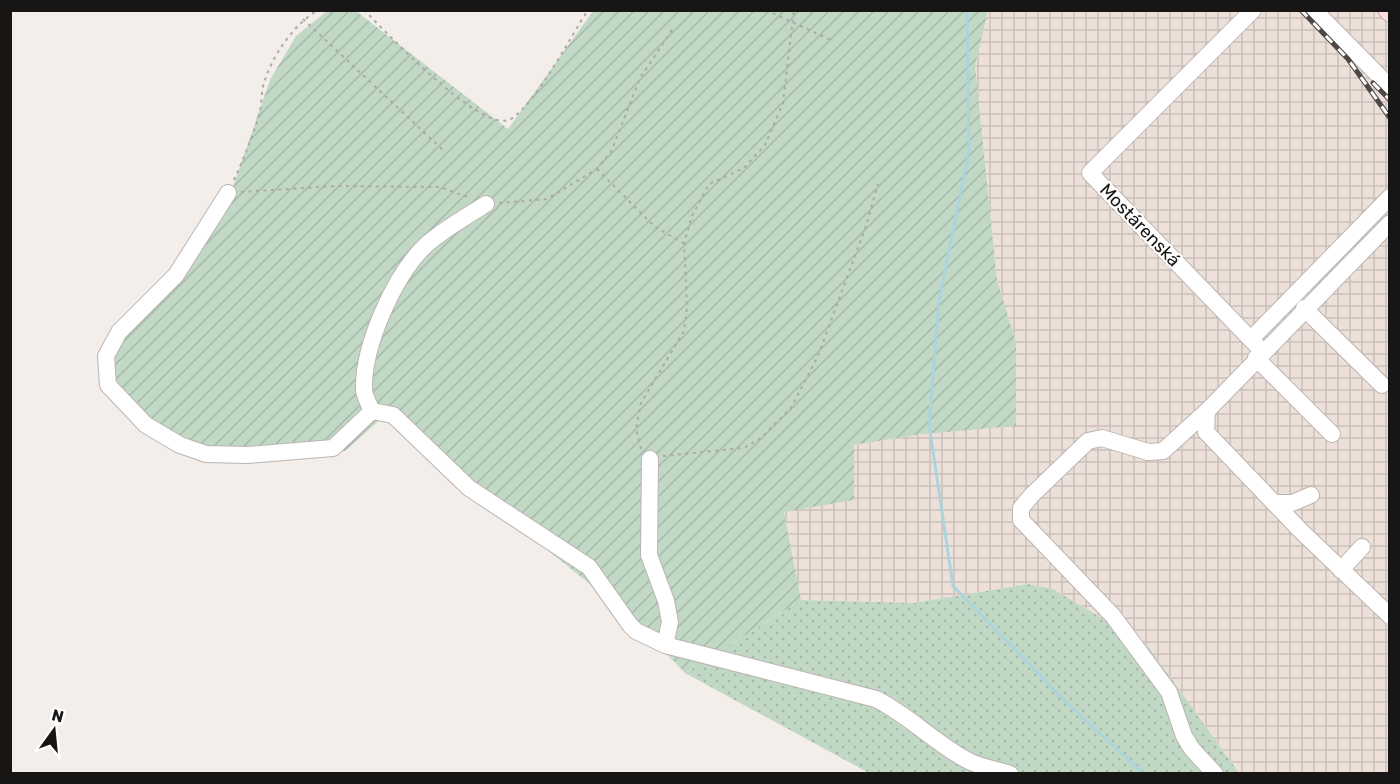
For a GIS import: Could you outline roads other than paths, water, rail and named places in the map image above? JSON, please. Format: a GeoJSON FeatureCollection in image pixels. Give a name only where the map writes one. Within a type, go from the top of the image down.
{"type":"FeatureCollection","features":[{"type":"Feature","properties":{"kind":"lane","name":"Mostárenská"},"geometry":{"type":"LineString","coordinates":[[1253,10],[1090,173],[1257,349]]}},
{"type":"Feature","properties":{"kind":"lane"},"geometry":{"type":"LineString","coordinates":[[1314,10],[1389,87]]}},
{"type":"Feature","properties":{"kind":"lane"},"geometry":{"type":"LineString","coordinates":[[228,193],[176,275],[119,332],[106,356],[108,385],[146,425],[180,445],[206,454],[248,455],[333,448],[372,411]]}},
{"type":"Feature","properties":{"kind":"lane"},"geometry":{"type":"LineString","coordinates":[[1215,774],[1192,749],[1184,736],[1169,692],[1113,616],[1021,520],[1021,508],[1088,441],[1102,438],[1148,452],[1163,451],[1207,411],[1257,349],[1389,197]]}},
{"type":"Feature","properties":{"kind":"lane"},"geometry":{"type":"LineString","coordinates":[[372,411],[364,392],[366,367],[381,317],[399,279],[425,246],[486,204]]}},
{"type":"Feature","properties":{"kind":"lane"},"geometry":{"type":"LineString","coordinates":[[1257,349],[1304,308],[1389,223]]}},
{"type":"Feature","properties":{"kind":"lane"},"geometry":{"type":"LineString","coordinates":[[1304,308],[1382,385]]}},
{"type":"Feature","properties":{"kind":"lane"},"geometry":{"type":"LineString","coordinates":[[1257,349],[1332,434]]}},
{"type":"Feature","properties":{"kind":"lane"},"geometry":{"type":"LineString","coordinates":[[372,411],[393,415],[469,488],[589,567],[636,631],[665,645],[876,699],[900,711],[927,735],[968,761],[1010,774]]}},
{"type":"Feature","properties":{"kind":"lane"},"geometry":{"type":"LineString","coordinates":[[1207,411],[1206,432],[1274,503],[1389,616]]}},
{"type":"Feature","properties":{"kind":"lane"},"geometry":{"type":"LineString","coordinates":[[650,459],[650,555],[666,601],[670,622],[665,645]]}},
{"type":"Feature","properties":{"kind":"lane"},"geometry":{"type":"LineString","coordinates":[[1274,503],[1292,503],[1311,495]]}},
{"type":"Feature","properties":{"kind":"lane"},"geometry":{"type":"LineString","coordinates":[[1341,570],[1362,547]]}},
{"type":"Feature","properties":{"kind":"waterway"},"geometry":{"type":"LineString","coordinates":[[967,10],[969,151],[939,301],[929,424],[953,586],[1068,704],[1144,774]]}},
{"type":"Feature","properties":{"kind":"railway"},"geometry":{"type":"LineString","coordinates":[[1301,10],[1348,59],[1390,118]]}},
{"type":"Feature","properties":{"kind":"railway"},"geometry":{"type":"LineString","coordinates":[[1373,83],[1390,100]]}}]}
